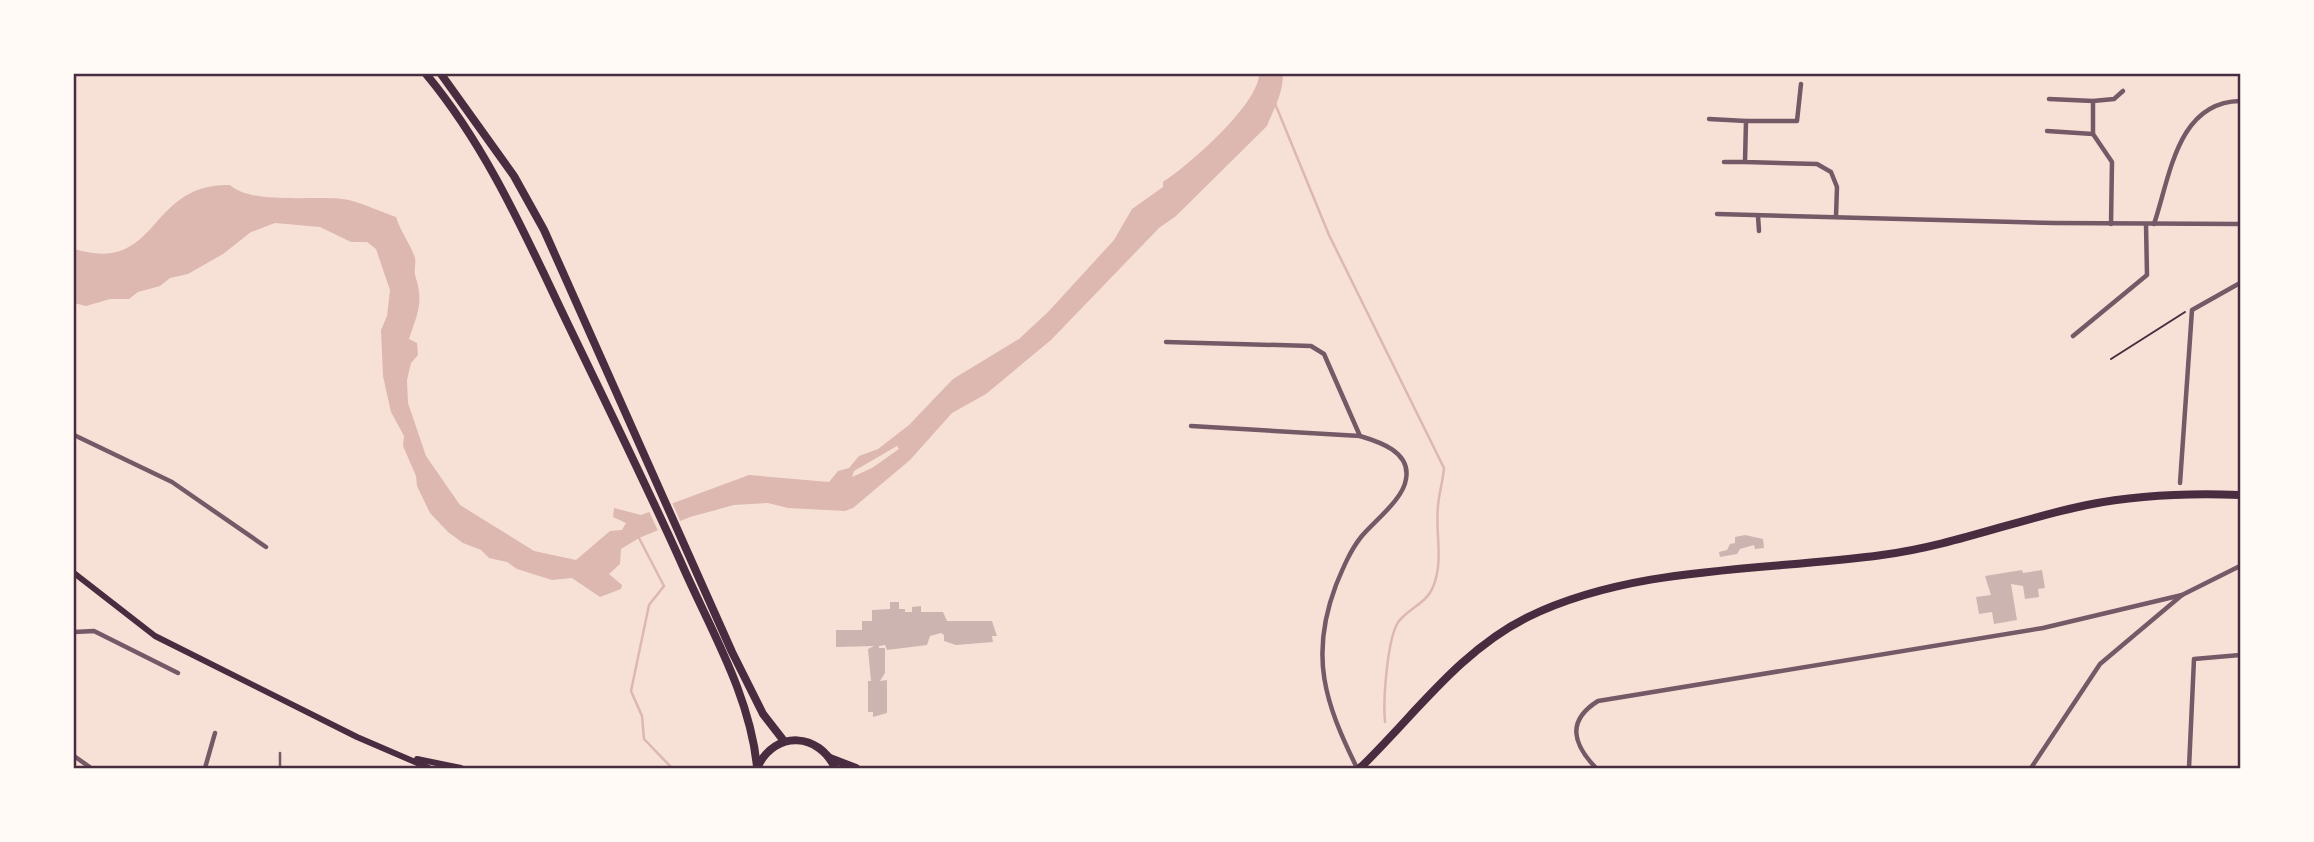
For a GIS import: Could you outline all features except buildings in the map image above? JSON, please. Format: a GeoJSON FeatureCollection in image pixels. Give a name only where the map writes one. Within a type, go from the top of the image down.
{"type":"FeatureCollection","features":[{"type":"Feature","properties":{"kind":"highway"},"geometry":{"type":"LineString","coordinates":[[426,74],[459,118],[505,190],[659,514],[722,656],[747,716],[756,768]]}},
{"type":"Feature","properties":{"kind":"highway"},"geometry":{"type":"LineString","coordinates":[[441,74],[514,176],[544,230],[732,652],[763,714],[784,741]]}},
{"type":"Feature","properties":{"kind":"highway"},"geometry":{"type":"LineString","coordinates":[[1358,768],[1476,649],[1527,617],[1568,600],[1638,583],[1749,567],[1880,556],[1933,547],[2088,505],[2149,497],[2241,495]]}},
{"type":"Feature","properties":{"kind":"highway"},"geometry":{"type":"LineString","coordinates":[[756,768],[772,747],[784,741],[810,742],[830,758],[856,768]]}},
{"type":"Feature","properties":{"kind":"highway"},"geometry":{"type":"LineString","coordinates":[[830,758],[835,768]]}},
{"type":"Feature","properties":{"kind":"main road"},"geometry":{"type":"LineString","coordinates":[[74,573],[155,636],[357,737],[429,768]]}},
{"type":"Feature","properties":{"kind":"main road"},"geometry":{"type":"LineString","coordinates":[[409,758],[459,768]]}},
{"type":"Feature","properties":{"kind":"street"},"geometry":{"type":"LineString","coordinates":[[1709,119],[1797,121],[1801,83]]}},
{"type":"Feature","properties":{"kind":"street"},"geometry":{"type":"LineString","coordinates":[[2049,99],[2114,99],[2123,91]]}},
{"type":"Feature","properties":{"kind":"street"},"geometry":{"type":"LineString","coordinates":[[2093,101],[2093,134],[2112,162],[2111,224]]}},
{"type":"Feature","properties":{"kind":"street"},"geometry":{"type":"LineString","coordinates":[[2154,224],[2184,134],[2195,119],[2214,105],[2241,101]]}},
{"type":"Feature","properties":{"kind":"street"},"geometry":{"type":"LineString","coordinates":[[1745,162],[1746,121]]}},
{"type":"Feature","properties":{"kind":"street"},"geometry":{"type":"LineString","coordinates":[[2048,131],[2093,134]]}},
{"type":"Feature","properties":{"kind":"street"},"geometry":{"type":"LineString","coordinates":[[1724,162],[1817,164],[1831,172],[1837,187],[1836,216]]}},
{"type":"Feature","properties":{"kind":"street"},"geometry":{"type":"LineString","coordinates":[[1717,214],[2111,224],[2241,224]]}},
{"type":"Feature","properties":{"kind":"street"},"geometry":{"type":"LineString","coordinates":[[1758,216],[1759,231]]}},
{"type":"Feature","properties":{"kind":"street"},"geometry":{"type":"LineString","coordinates":[[2073,337],[2147,275],[2146,224]]}},
{"type":"Feature","properties":{"kind":"street"},"geometry":{"type":"LineString","coordinates":[[2180,482],[2192,310],[2241,283]]}},
{"type":"Feature","properties":{"kind":"street"},"geometry":{"type":"LineString","coordinates":[[1166,342],[1311,345],[1319,348],[1360,436]]}},
{"type":"Feature","properties":{"kind":"street"},"geometry":{"type":"LineString","coordinates":[[1191,426],[1360,436],[1381,442],[1399,455],[1406,478],[1400,494],[1358,540],[1345,564],[1323,625],[1320,648],[1323,680],[1337,728],[1358,768]]}},
{"type":"Feature","properties":{"kind":"street"},"geometry":{"type":"LineString","coordinates":[[74,435],[172,482],[266,547]]}},
{"type":"Feature","properties":{"kind":"street"},"geometry":{"type":"LineString","coordinates":[[1596,768],[1578,746],[1576,733],[1578,720],[1585,709],[1598,701],[2043,628],[2182,595],[2241,566]]}},
{"type":"Feature","properties":{"kind":"street"},"geometry":{"type":"LineString","coordinates":[[2031,768],[2100,664],[2182,595]]}},
{"type":"Feature","properties":{"kind":"street"},"geometry":{"type":"LineString","coordinates":[[74,632],[94,632],[178,673]]}},
{"type":"Feature","properties":{"kind":"street"},"geometry":{"type":"LineString","coordinates":[[2189,768],[2194,659],[2241,655]]}},
{"type":"Feature","properties":{"kind":"street"},"geometry":{"type":"LineString","coordinates":[[205,768],[215,733]]}},
{"type":"Feature","properties":{"kind":"street"},"geometry":{"type":"LineString","coordinates":[[74,756],[91,768]]}},
{"type":"Feature","properties":{"kind":"lane"},"geometry":{"type":"LineString","coordinates":[[280,753],[280,768]]}},
{"type":"Feature","properties":{"kind":"path"},"geometry":{"type":"LineString","coordinates":[[2111,359],[2176,315],[2192,310]]}},
{"type":"Feature","properties":{"kind":"shaded area"},"geometry":{"type":"Polygon","coordinates":[[[1259,74],[1283,74],[1280,94],[1267,126],[1176,216],[1159,228],[1051,340],[986,394],[952,413],[910,460],[853,508],[845,511],[788,508],[768,503],[734,505],[690,517],[639,538],[621,549],[620,564],[609,574],[622,585],[621,589],[600,597],[572,578],[552,580],[517,569],[507,562],[489,558],[481,550],[463,543],[448,532],[430,513],[403,446],[404,436],[391,412],[383,376],[381,330],[387,316],[390,290],[376,249],[367,242],[351,242],[320,227],[275,223],[251,232],[223,254],[188,274],[170,278],[160,286],[138,292],[129,299],[110,299],[86,306],[74,303],[74,249],[102,254],[123,250],[139,240],[182,198],[203,188],[230,185],[240,191],[270,197],[336,198],[396,217],[415,258],[419,300],[409,339],[417,343],[418,355],[411,363],[407,380],[408,403],[426,456],[460,505],[534,551],[576,560],[610,531],[622,530],[626,523],[613,517],[614,508],[641,515],[749,475],[829,482],[838,471],[849,468],[859,456],[878,449],[909,425],[953,379],[1019,339],[1048,312],[1114,240],[1132,209],[1163,187],[1163,182],[1189,163],[1220,133],[1248,101],[1256,87],[1259,74]],[[897,446],[854,471],[852,477],[872,468],[899,449],[897,446]]]}},
{"type":"Feature","properties":{"kind":"pier"},"geometry":{"type":"Polygon","coordinates":[[[671,500],[682,525],[659,533],[648,509],[671,500]]]}},
{"type":"Feature","properties":{"kind":"waterway"},"geometry":{"type":"LineString","coordinates":[[1274,101],[1329,235],[1444,468],[1437,516],[1439,557],[1436,577],[1427,597],[1403,616],[1395,629],[1387,670],[1385,722]]}},
{"type":"Feature","properties":{"kind":"waterway"},"geometry":{"type":"LineString","coordinates":[[639,538],[664,586],[649,605],[631,691],[642,716],[644,739],[672,768]]}},
{"type":"Feature","properties":{"kind":"railway"},"geometry":{"type":"LineString","coordinates":[[1355,74],[1460,74]]}}]}
